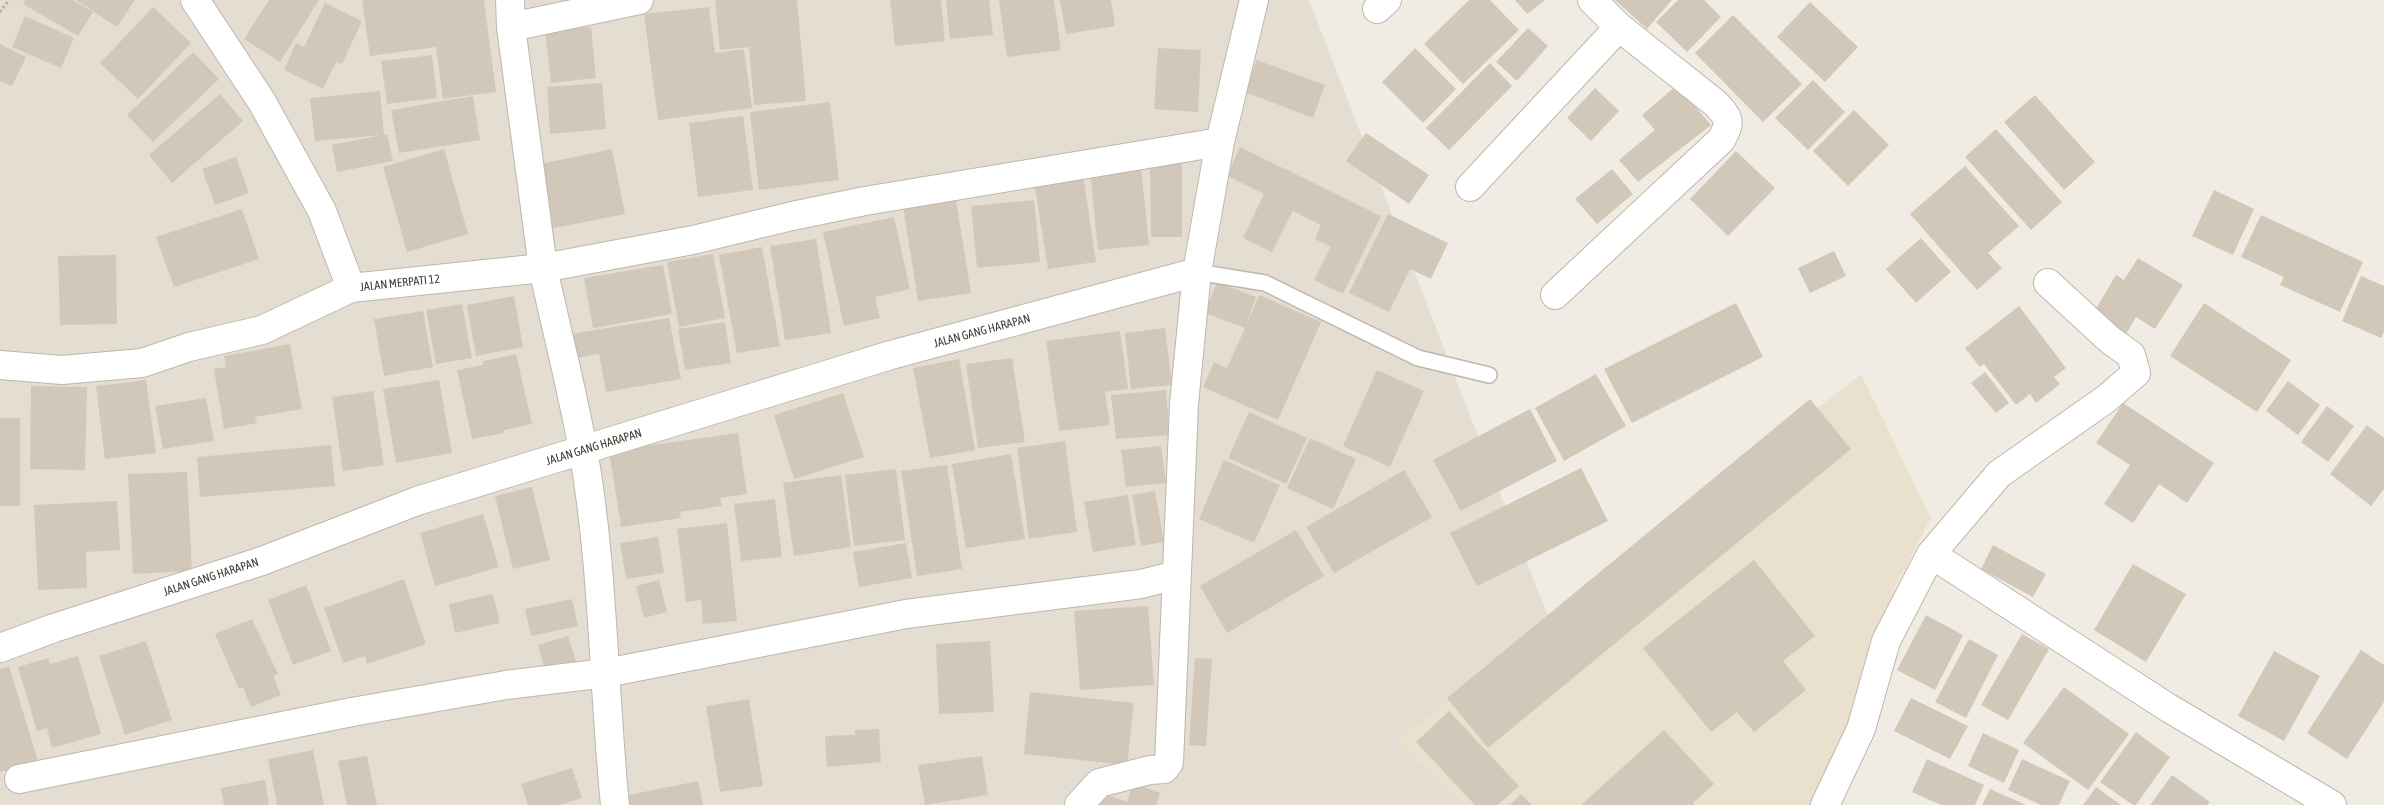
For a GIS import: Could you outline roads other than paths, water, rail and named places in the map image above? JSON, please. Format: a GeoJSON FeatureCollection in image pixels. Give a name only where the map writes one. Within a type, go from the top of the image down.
{"type":"FeatureCollection","features":[{"type":"Feature","properties":{"kind":"street"},"geometry":{"type":"LineString","coordinates":[[195,0],[262,102],[322,211],[351,288]]}},
{"type":"Feature","properties":{"kind":"street"},"geometry":{"type":"LineString","coordinates":[[510,0],[510,27],[543,268],[583,450],[596,555],[606,673],[608,738],[615,805]]}},
{"type":"Feature","properties":{"kind":"street"},"geometry":{"type":"LineString","coordinates":[[510,27],[639,0]]}},
{"type":"Feature","properties":{"kind":"street"},"geometry":{"type":"LineString","coordinates":[[1079,805],[1099,783],[1150,770],[1164,769],[1169,763],[1184,404],[1197,272],[1220,142],[1254,0]]}},
{"type":"Feature","properties":{"kind":"street"},"geometry":{"type":"LineString","coordinates":[[1555,295],[1721,140],[1728,127],[1727,115],[1715,103],[1619,27],[1592,0]]}},
{"type":"Feature","properties":{"kind":"street"},"geometry":{"type":"LineString","coordinates":[[1470,187],[1619,27]]}},
{"type":"Feature","properties":{"kind":"street","name":"JALAN MERPATI 12"},"geometry":{"type":"LineString","coordinates":[[0,365],[62,370],[142,363],[189,347],[262,330],[351,288],[543,268],[693,240],[792,216],[865,201],[1220,142]]}},
{"type":"Feature","properties":{"kind":"street","name":"JALAN GANG HARAPAN"},"geometry":{"type":"LineString","coordinates":[[0,648],[54,628],[262,561],[417,501],[891,356],[1197,272]]}},
{"type":"Feature","properties":{"kind":"street"},"geometry":{"type":"LineString","coordinates":[[1825,805],[1861,729],[1886,641],[1931,554],[1999,474],[2106,399],[2136,373],[2131,355],[2110,340],[2048,283]]}},
{"type":"Feature","properties":{"kind":"street"},"geometry":{"type":"LineString","coordinates":[[1931,554],[2167,707],[2332,805]]}},
{"type":"Feature","properties":{"kind":"street"},"geometry":{"type":"LineString","coordinates":[[20,779],[352,712],[506,685],[606,673],[906,614],[1141,584],[1176,575]]}},
{"type":"Feature","properties":{"kind":"lane"},"geometry":{"type":"LineString","coordinates":[[1197,272],[1265,283],[1418,358],[1489,375]]}}]}
